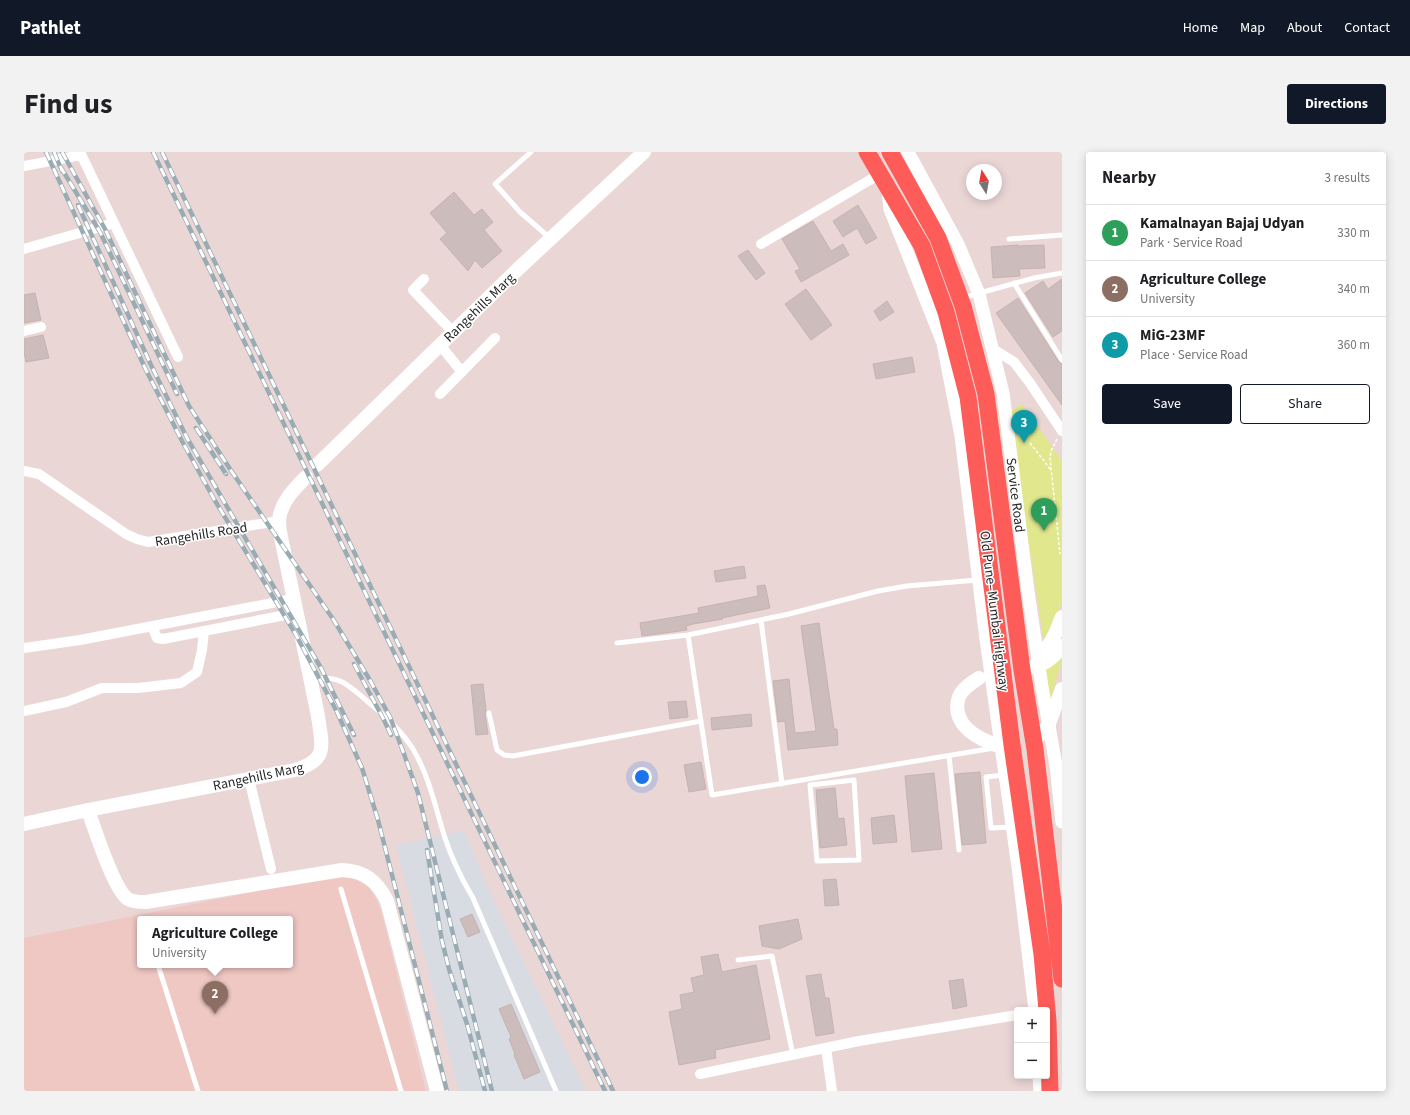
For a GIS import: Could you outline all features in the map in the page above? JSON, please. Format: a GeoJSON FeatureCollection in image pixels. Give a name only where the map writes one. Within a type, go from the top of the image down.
{"type":"FeatureCollection","features":[{"type":"Feature","properties":{"kind":"highway","name":"Old Pune–Mumbai Highway"},"geometry":{"type":"LineString","coordinates":[[867,152],[922,246],[946,312],[968,397],[1007,746],[1042,954],[1048,1021],[1050,1091]]}},
{"type":"Feature","properties":{"kind":"highway","name":"Old Pune–Mumbai Highway"},"geometry":{"type":"LineString","coordinates":[[890,152],[938,238],[960,299],[986,394],[1022,670],[1034,741],[1062,979]]}},
{"type":"Feature","properties":{"kind":"main road","name":"Rangehills Marg"},"geometry":{"type":"LineString","coordinates":[[317,465],[453,332],[639,155]]}},
{"type":"Feature","properties":{"kind":"main road","name":"Rangehills Marg"},"geometry":{"type":"LineString","coordinates":[[24,824],[306,767],[316,761],[321,753],[322,742],[279,521],[283,506],[292,491],[306,477]]}},
{"type":"Feature","properties":{"kind":"main road"},"geometry":{"type":"LineString","coordinates":[[1044,650],[1054,638],[1062,617]]}},
{"type":"Feature","properties":{"kind":"main road"},"geometry":{"type":"LineString","coordinates":[[1022,670],[1039,666],[1056,655],[1062,646]]}},
{"type":"Feature","properties":{"kind":"main road"},"geometry":{"type":"LineString","coordinates":[[979,678],[963,690],[958,699],[957,706],[960,717],[968,731],[980,738],[1007,746]]}},
{"type":"Feature","properties":{"kind":"main road"},"geometry":{"type":"LineString","coordinates":[[1034,741],[1048,726],[1062,689]]}},
{"type":"Feature","properties":{"kind":"main road"},"geometry":{"type":"LineString","coordinates":[[88,810],[98,840],[117,886],[128,899],[135,902],[146,902],[342,870],[354,870],[364,874],[373,881],[381,890],[387,901],[437,1091]]}},
{"type":"Feature","properties":{"kind":"street","name":"Service Road"},"geometry":{"type":"LineString","coordinates":[[908,152],[958,244],[979,294],[993,349],[1003,393],[1028,591],[1048,726],[1060,784],[1062,822]]}},
{"type":"Feature","properties":{"kind":"street"},"geometry":{"type":"LineString","coordinates":[[24,166],[81,153],[178,357]]}},
{"type":"Feature","properties":{"kind":"street"},"geometry":{"type":"LineString","coordinates":[[761,244],[883,180],[890,209],[943,343],[961,436],[978,580],[1007,746],[1005,775],[1013,826],[1035,1007]]}},
{"type":"Feature","properties":{"kind":"street"},"geometry":{"type":"LineString","coordinates":[[24,249],[114,223]]}},
{"type":"Feature","properties":{"kind":"street"},"geometry":{"type":"LineString","coordinates":[[424,279],[413,290],[453,332]]}},
{"type":"Feature","properties":{"kind":"street"},"geometry":{"type":"LineString","coordinates":[[24,331],[41,327]]}},
{"type":"Feature","properties":{"kind":"street"},"geometry":{"type":"LineString","coordinates":[[440,394],[495,338]]}},
{"type":"Feature","properties":{"kind":"street"},"geometry":{"type":"LineString","coordinates":[[440,345],[462,372]]}},
{"type":"Feature","properties":{"kind":"street"},"geometry":{"type":"LineString","coordinates":[[993,349],[1014,362],[1062,431]]}},
{"type":"Feature","properties":{"kind":"street","name":"Rangehills Road"},"geometry":{"type":"LineString","coordinates":[[24,471],[40,474],[126,534],[136,539],[148,542],[279,521]]}},
{"type":"Feature","properties":{"kind":"street"},"geometry":{"type":"LineString","coordinates":[[24,648],[80,640],[293,599]]}},
{"type":"Feature","properties":{"kind":"street"},"geometry":{"type":"LineString","coordinates":[[152,626],[156,636],[159,639],[296,613]]}},
{"type":"Feature","properties":{"kind":"street"},"geometry":{"type":"LineString","coordinates":[[24,711],[66,702],[102,688],[138,688],[181,683],[197,672],[202,650],[204,631]]}},
{"type":"Feature","properties":{"kind":"street"},"geometry":{"type":"LineString","coordinates":[[249,779],[271,869]]}},
{"type":"Feature","properties":{"kind":"street"},"geometry":{"type":"LineString","coordinates":[[700,1074],[923,1029],[1014,1015]]}},
{"type":"Feature","properties":{"kind":"street"},"geometry":{"type":"LineString","coordinates":[[826,1048],[832,1091]]}},
{"type":"Feature","properties":{"kind":"street"},"geometry":{"type":"LineString","coordinates":[[1039,1079],[1040,1091]]}},
{"type":"Feature","properties":{"kind":"lane"},"geometry":{"type":"LineString","coordinates":[[531,152],[495,184],[520,212],[551,238]]}},
{"type":"Feature","properties":{"kind":"lane"},"geometry":{"type":"LineString","coordinates":[[1009,239],[1062,236]]}},
{"type":"Feature","properties":{"kind":"lane"},"geometry":{"type":"LineString","coordinates":[[960,299],[1014,283],[1062,273]]}},
{"type":"Feature","properties":{"kind":"lane"},"geometry":{"type":"LineString","coordinates":[[1014,283],[1062,360]]}},
{"type":"Feature","properties":{"kind":"lane"},"geometry":{"type":"LineString","coordinates":[[616,644],[688,635],[761,620],[878,591],[907,586],[978,580]]}},
{"type":"Feature","properties":{"kind":"lane"},"geometry":{"type":"LineString","coordinates":[[761,620],[782,784]]}},
{"type":"Feature","properties":{"kind":"lane"},"geometry":{"type":"LineString","coordinates":[[688,635],[712,795],[1007,746]]}},
{"type":"Feature","properties":{"kind":"lane"},"geometry":{"type":"LineString","coordinates":[[310,680],[323,677],[334,678],[348,685],[398,730],[412,748],[423,766],[445,836],[463,882],[473,898],[556,1091]]}},
{"type":"Feature","properties":{"kind":"lane"},"geometry":{"type":"LineString","coordinates":[[489,713],[497,750],[504,755],[513,756],[701,721]]}},
{"type":"Feature","properties":{"kind":"lane"},"geometry":{"type":"LineString","coordinates":[[949,756],[959,850]]}},
{"type":"Feature","properties":{"kind":"lane"},"geometry":{"type":"LineString","coordinates":[[1005,775],[986,777],[991,828],[1013,826]]}},
{"type":"Feature","properties":{"kind":"lane"},"geometry":{"type":"LineString","coordinates":[[810,779],[810,785],[817,860],[859,860],[854,780],[810,785]]}},
{"type":"Feature","properties":{"kind":"lane"},"geometry":{"type":"LineString","coordinates":[[341,889],[401,1091]]}},
{"type":"Feature","properties":{"kind":"lane"},"geometry":{"type":"LineString","coordinates":[[738,960],[772,956],[793,1055]]}},
{"type":"Feature","properties":{"kind":"lane"},"geometry":{"type":"LineString","coordinates":[[159,968],[198,1091]]}},
{"type":"Feature","properties":{"kind":"path"},"geometry":{"type":"LineString","coordinates":[[1060,554],[1050,458],[1051,451],[1062,431]]}},
{"type":"Feature","properties":{"kind":"path"},"geometry":{"type":"LineString","coordinates":[[1030,443],[1052,471]]}},
{"type":"Feature","properties":{"kind":"shaded area"},"geometry":{"type":"Polygon","coordinates":[[[464,830],[486,883],[586,1091],[459,1091],[396,845],[464,830]]]}},
{"type":"Feature","properties":{"kind":"shaded area"},"geometry":{"type":"Polygon","coordinates":[[[341,876],[356,879],[369,888],[377,900],[382,914],[426,1091],[24,1091],[24,938],[314,880],[341,876]]]}},
{"type":"Feature","properties":{"kind":"green space"},"geometry":{"type":"Polygon","coordinates":[[[1022,404],[1062,461],[1062,602],[1044,644],[1009,412],[1022,404]]]}},
{"type":"Feature","properties":{"kind":"green space"},"geometry":{"type":"Polygon","coordinates":[[[1062,658],[1062,660],[1048,708],[1043,672],[1062,658]]]}},
{"type":"Feature","properties":{"kind":"building"},"geometry":{"type":"Polygon","coordinates":[[[454,192],[474,215],[482,209],[493,222],[484,230],[502,251],[482,268],[475,260],[468,271],[440,239],[447,233],[430,213],[454,192]]]}},
{"type":"Feature","properties":{"kind":"building"},"geometry":{"type":"Polygon","coordinates":[[[858,205],[877,238],[866,244],[857,228],[843,237],[833,221],[858,205]]]}},
{"type":"Feature","properties":{"kind":"building"},"geometry":{"type":"Polygon","coordinates":[[[813,221],[831,251],[843,244],[849,255],[801,282],[795,271],[800,269],[782,239],[813,221]]]}},
{"type":"Feature","properties":{"kind":"building"},"geometry":{"type":"Polygon","coordinates":[[[1044,245],[1045,268],[1019,269],[1020,276],[993,278],[991,247],[1044,245]]]}},
{"type":"Feature","properties":{"kind":"building"},"geometry":{"type":"Polygon","coordinates":[[[748,250],[765,273],[756,280],[738,256],[748,250]]]}},
{"type":"Feature","properties":{"kind":"building"},"geometry":{"type":"Polygon","coordinates":[[[1062,279],[1062,331],[1053,337],[1025,293],[1043,281],[1048,289],[1062,279]]]}},
{"type":"Feature","properties":{"kind":"building"},"geometry":{"type":"Polygon","coordinates":[[[806,289],[832,325],[811,340],[785,304],[806,289]]]}},
{"type":"Feature","properties":{"kind":"building"},"geometry":{"type":"Polygon","coordinates":[[[35,293],[41,320],[24,323],[24,295],[35,293]]]}},
{"type":"Feature","properties":{"kind":"building"},"geometry":{"type":"Polygon","coordinates":[[[1018,298],[1059,362],[1062,364],[1062,405],[996,313],[1018,298]]]}},
{"type":"Feature","properties":{"kind":"building"},"geometry":{"type":"Polygon","coordinates":[[[887,301],[894,312],[880,321],[874,311],[887,301]]]}},
{"type":"Feature","properties":{"kind":"building"},"geometry":{"type":"Polygon","coordinates":[[[43,335],[49,358],[26,362],[24,339],[43,335]]]}},
{"type":"Feature","properties":{"kind":"building"},"geometry":{"type":"Polygon","coordinates":[[[912,357],[915,372],[876,379],[873,364],[912,357]]]}},
{"type":"Feature","properties":{"kind":"building"},"geometry":{"type":"Polygon","coordinates":[[[744,566],[746,578],[716,582],[714,571],[744,566]]]}},
{"type":"Feature","properties":{"kind":"building"},"geometry":{"type":"Polygon","coordinates":[[[765,585],[770,608],[722,618],[723,619],[693,624],[686,626],[687,630],[642,636],[640,623],[699,613],[698,608],[758,596],[757,586],[765,585]]]}},
{"type":"Feature","properties":{"kind":"building"},"geometry":{"type":"Polygon","coordinates":[[[819,623],[834,729],[837,729],[838,745],[788,750],[785,721],[778,722],[773,681],[789,679],[795,733],[816,731],[801,626],[819,623]]]}},
{"type":"Feature","properties":{"kind":"building"},"geometry":{"type":"Polygon","coordinates":[[[483,684],[488,734],[476,735],[471,685],[483,684]]]}},
{"type":"Feature","properties":{"kind":"building"},"geometry":{"type":"Polygon","coordinates":[[[686,701],[688,717],[670,719],[668,702],[686,701]]]}},
{"type":"Feature","properties":{"kind":"building"},"geometry":{"type":"Polygon","coordinates":[[[751,714],[752,726],[712,730],[711,718],[751,714]]]}},
{"type":"Feature","properties":{"kind":"building"},"geometry":{"type":"Polygon","coordinates":[[[701,762],[706,789],[689,792],[684,765],[701,762]]]}},
{"type":"Feature","properties":{"kind":"building"},"geometry":{"type":"Polygon","coordinates":[[[980,772],[986,843],[962,845],[955,774],[980,772]]]}},
{"type":"Feature","properties":{"kind":"building"},"geometry":{"type":"Polygon","coordinates":[[[934,773],[942,849],[912,852],[905,776],[934,773]]]}},
{"type":"Feature","properties":{"kind":"building"},"geometry":{"type":"Polygon","coordinates":[[[835,788],[838,819],[844,818],[847,845],[820,848],[816,790],[835,788]]]}},
{"type":"Feature","properties":{"kind":"building"},"geometry":{"type":"Polygon","coordinates":[[[894,815],[897,842],[873,844],[871,818],[894,815]]]}},
{"type":"Feature","properties":{"kind":"building"},"geometry":{"type":"Polygon","coordinates":[[[836,879],[839,905],[825,906],[823,880],[836,879]]]}},
{"type":"Feature","properties":{"kind":"building"},"geometry":{"type":"Polygon","coordinates":[[[472,914],[480,932],[468,937],[460,919],[472,914]]]}},
{"type":"Feature","properties":{"kind":"building"},"geometry":{"type":"Polygon","coordinates":[[[798,919],[802,939],[779,949],[762,946],[759,926],[798,919]]]}},
{"type":"Feature","properties":{"kind":"building"},"geometry":{"type":"Polygon","coordinates":[[[718,954],[722,972],[756,965],[770,1039],[715,1050],[716,1058],[679,1065],[669,1012],[682,1009],[680,995],[694,992],[691,978],[704,975],[701,957],[718,954]]]}},
{"type":"Feature","properties":{"kind":"building"},"geometry":{"type":"Polygon","coordinates":[[[821,974],[825,998],[829,998],[834,1033],[816,1036],[806,976],[821,974]]]}},
{"type":"Feature","properties":{"kind":"building"},"geometry":{"type":"Polygon","coordinates":[[[963,979],[967,1006],[953,1009],[949,981],[963,979]]]}},
{"type":"Feature","properties":{"kind":"building"},"geometry":{"type":"Polygon","coordinates":[[[511,1004],[540,1072],[524,1079],[509,1039],[511,1037],[499,1009],[511,1004]]]}},
{"type":"Feature","properties":{"kind":"railway"},"geometry":{"type":"LineString","coordinates":[[46,152],[145,368],[182,441],[214,499],[295,633],[337,712],[362,768],[378,820],[447,1091]]}},
{"type":"Feature","properties":{"kind":"railway"},"geometry":{"type":"LineString","coordinates":[[54,152],[62,171]]}},
{"type":"Feature","properties":{"kind":"railway"},"geometry":{"type":"LineString","coordinates":[[62,152],[105,229],[189,406],[232,472],[333,619],[390,717],[418,793],[492,1091]]}},
{"type":"Feature","properties":{"kind":"railway"},"geometry":{"type":"LineString","coordinates":[[153,152],[605,1091]]}},
{"type":"Feature","properties":{"kind":"railway"},"geometry":{"type":"LineString","coordinates":[[162,152],[613,1091]]}},
{"type":"Feature","properties":{"kind":"railway"},"geometry":{"type":"LineString","coordinates":[[60,166],[100,232],[177,394]]}},
{"type":"Feature","properties":{"kind":"railway"},"geometry":{"type":"LineString","coordinates":[[78,205],[151,365],[187,438],[321,668],[354,735]]}},
{"type":"Feature","properties":{"kind":"railway"},"geometry":{"type":"LineString","coordinates":[[196,428],[226,474]]}},
{"type":"Feature","properties":{"kind":"railway"},"geometry":{"type":"LineString","coordinates":[[354,664],[391,735]]}},
{"type":"Feature","properties":{"kind":"railway"},"geometry":{"type":"LineString","coordinates":[[427,850],[442,941],[485,1091]]}},
{"type":"Feature","properties":{"kind":"place","name":"MiG-23MF"},"geometry":{"type":"Point","coordinates":[1024,443]}},
{"type":"Feature","properties":{"kind":"place","name":"Kamalnayan Bajaj Udyan"},"geometry":{"type":"Point","coordinates":[1044,531]}},
{"type":"Feature","properties":{"kind":"place","name":"Agriculture College"},"geometry":{"type":"Point","coordinates":[215,1014]}}]}
